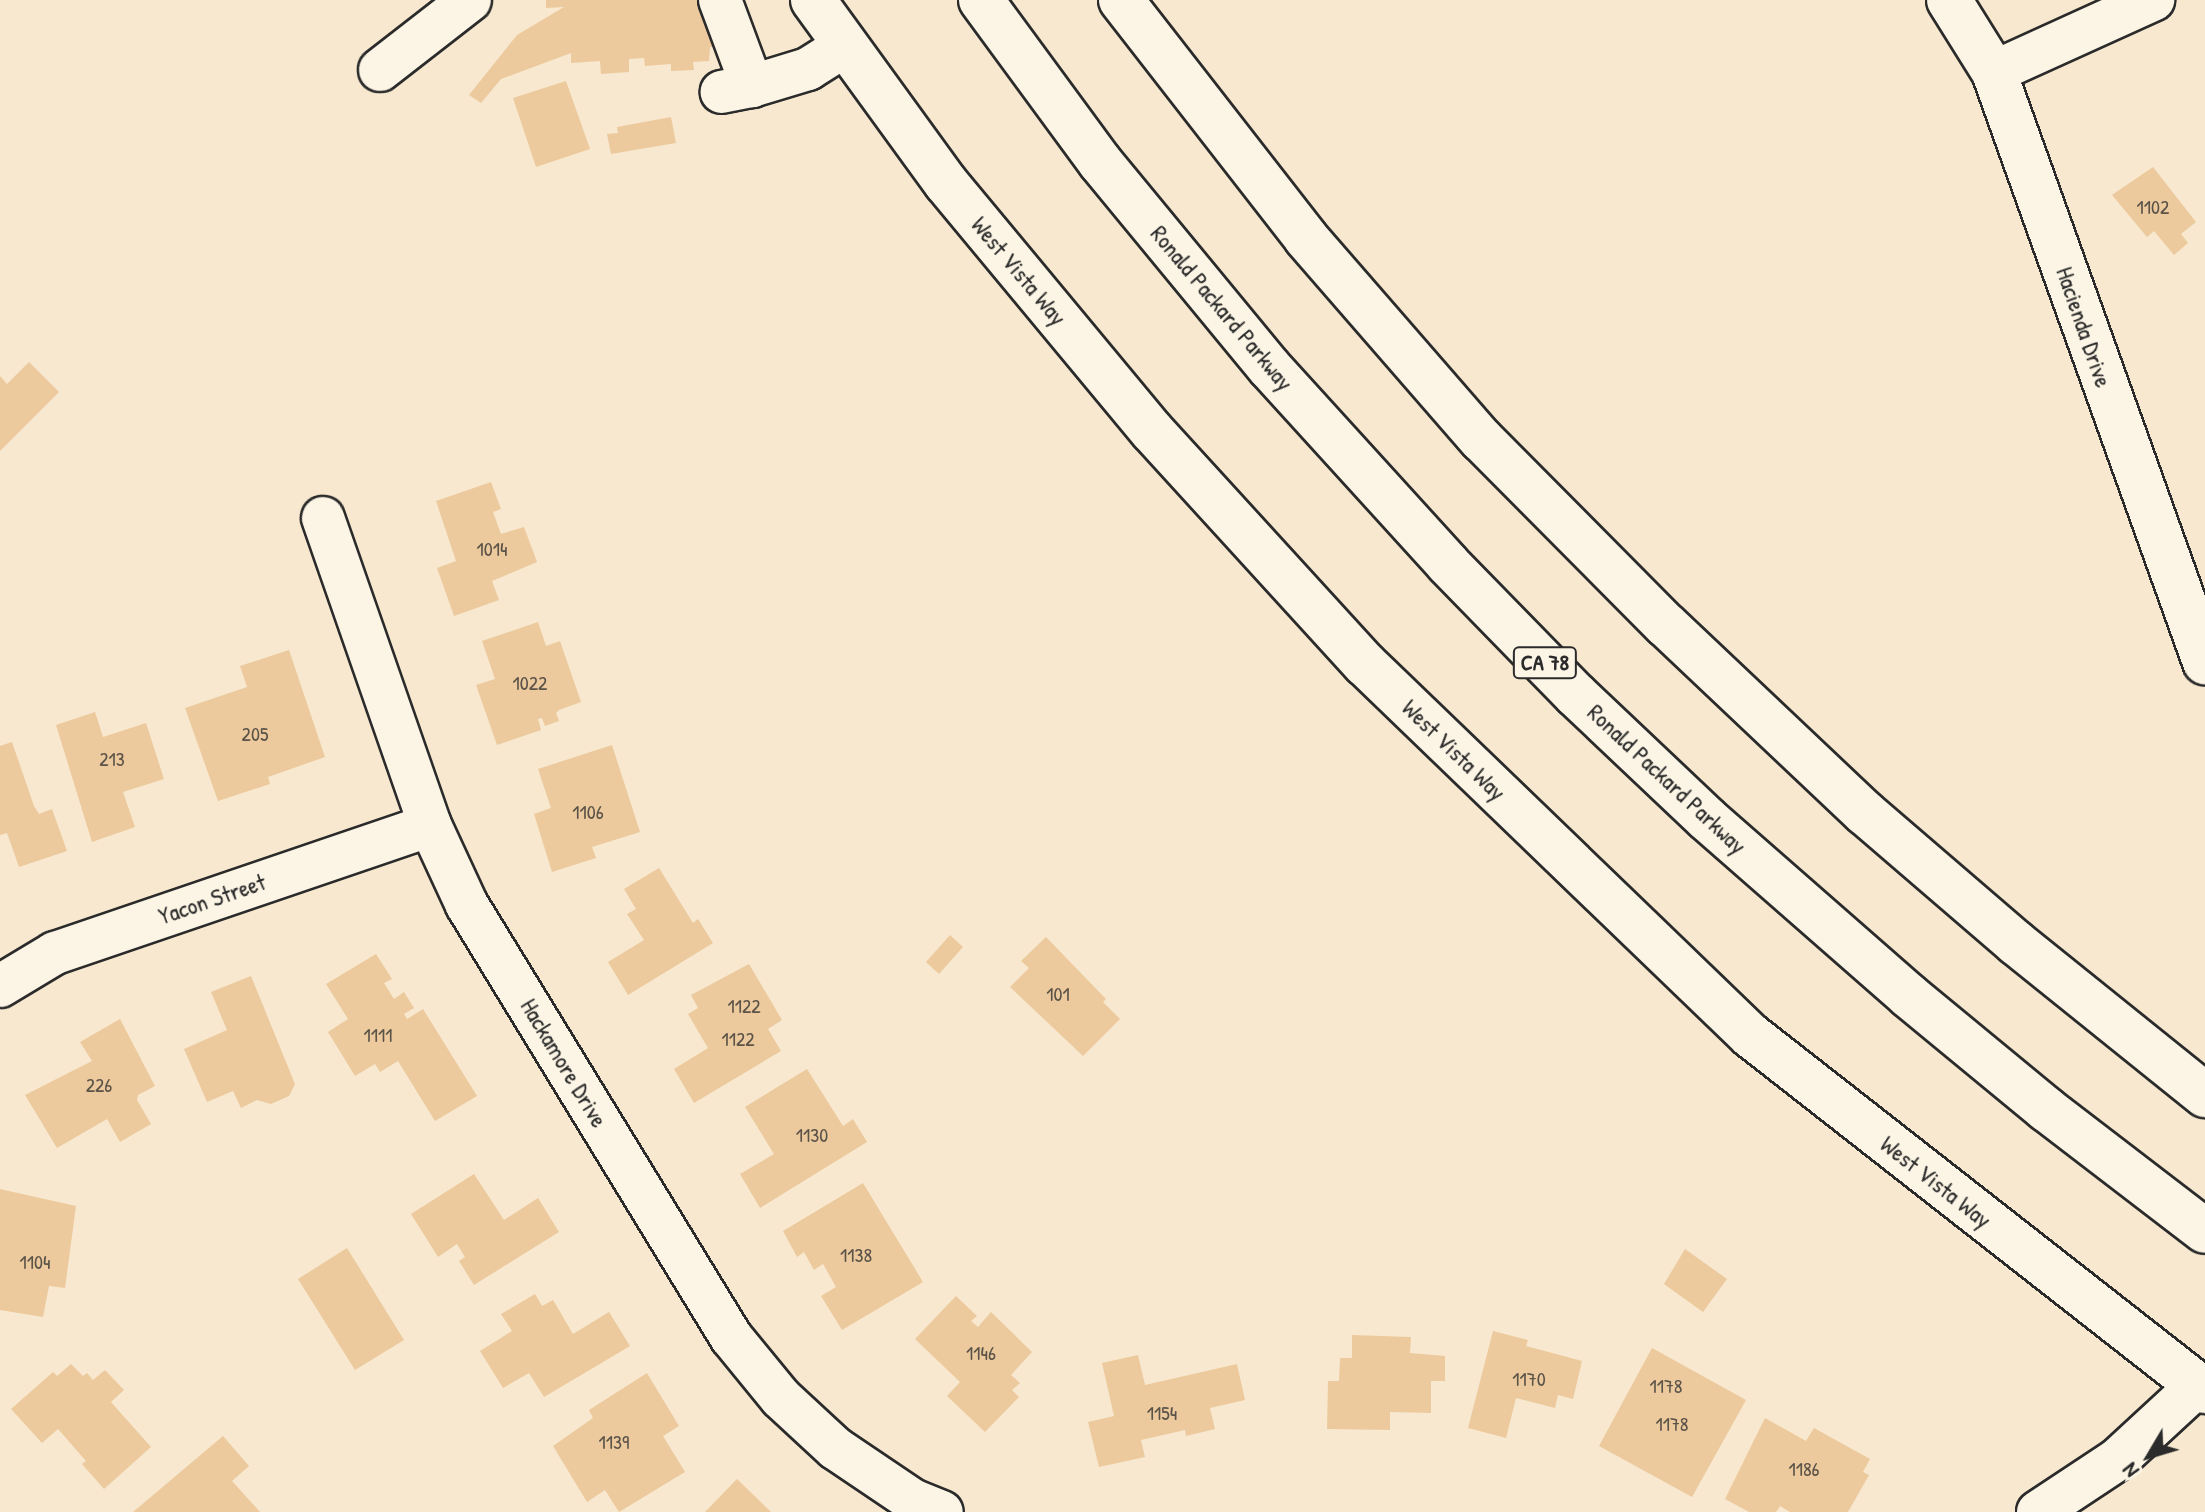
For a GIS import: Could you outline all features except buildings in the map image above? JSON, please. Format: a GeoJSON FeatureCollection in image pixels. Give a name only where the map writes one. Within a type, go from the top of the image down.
{"type":"FeatureCollection","features":[{"type":"Feature","properties":{"kind":"main road","name":"West Vista Way"},"geometry":{"type":"LineString","coordinates":[[813,0],[946,183],[1152,431],[1365,664],[1750,1035],[2201,1388]]}},
{"type":"Feature","properties":{"kind":"main road","name":"Ronald Packard Parkway"},"geometry":{"type":"LineString","coordinates":[[981,0],[1100,162],[1269,367],[1448,564],[1566,684],[1707,819],[1909,996],[2046,1109],[2205,1231]]}},
{"type":"Feature","properties":{"kind":"main road"},"geometry":{"type":"LineString","coordinates":[[1121,0],[1306,238],[1514,472],[1666,625],[1865,813],[2016,943],[2205,1095]]}},
{"type":"Feature","properties":{"kind":"main road","name":"Hacienda Drive"},"geometry":{"type":"LineString","coordinates":[[1949,0],[1994,72],[2205,662]]}},
{"type":"Feature","properties":{"kind":"street"},"geometry":{"type":"LineString","coordinates":[[380,70],[470,0]]}},
{"type":"Feature","properties":{"kind":"street"},"geometry":{"type":"LineString","coordinates":[[720,0],[737,89],[808,69],[846,45]]}},
{"type":"Feature","properties":{"kind":"street"},"geometry":{"type":"LineString","coordinates":[[1994,72],[2153,0]]}},
{"type":"Feature","properties":{"kind":"street","name":"Hackamore Drive"},"geometry":{"type":"LineString","coordinates":[[323,518],[430,825],[467,905],[731,1337],[781,1398],[835,1448],[912,1500],[942,1512]]}},
{"type":"Feature","properties":{"kind":"street","name":"Yacon Street"},"geometry":{"type":"LineString","coordinates":[[0,986],[55,953],[430,825]]}},
{"type":"Feature","properties":{"kind":"street"},"geometry":{"type":"LineString","coordinates":[[2038,1512],[2118,1459],[2201,1388]]}}]}
